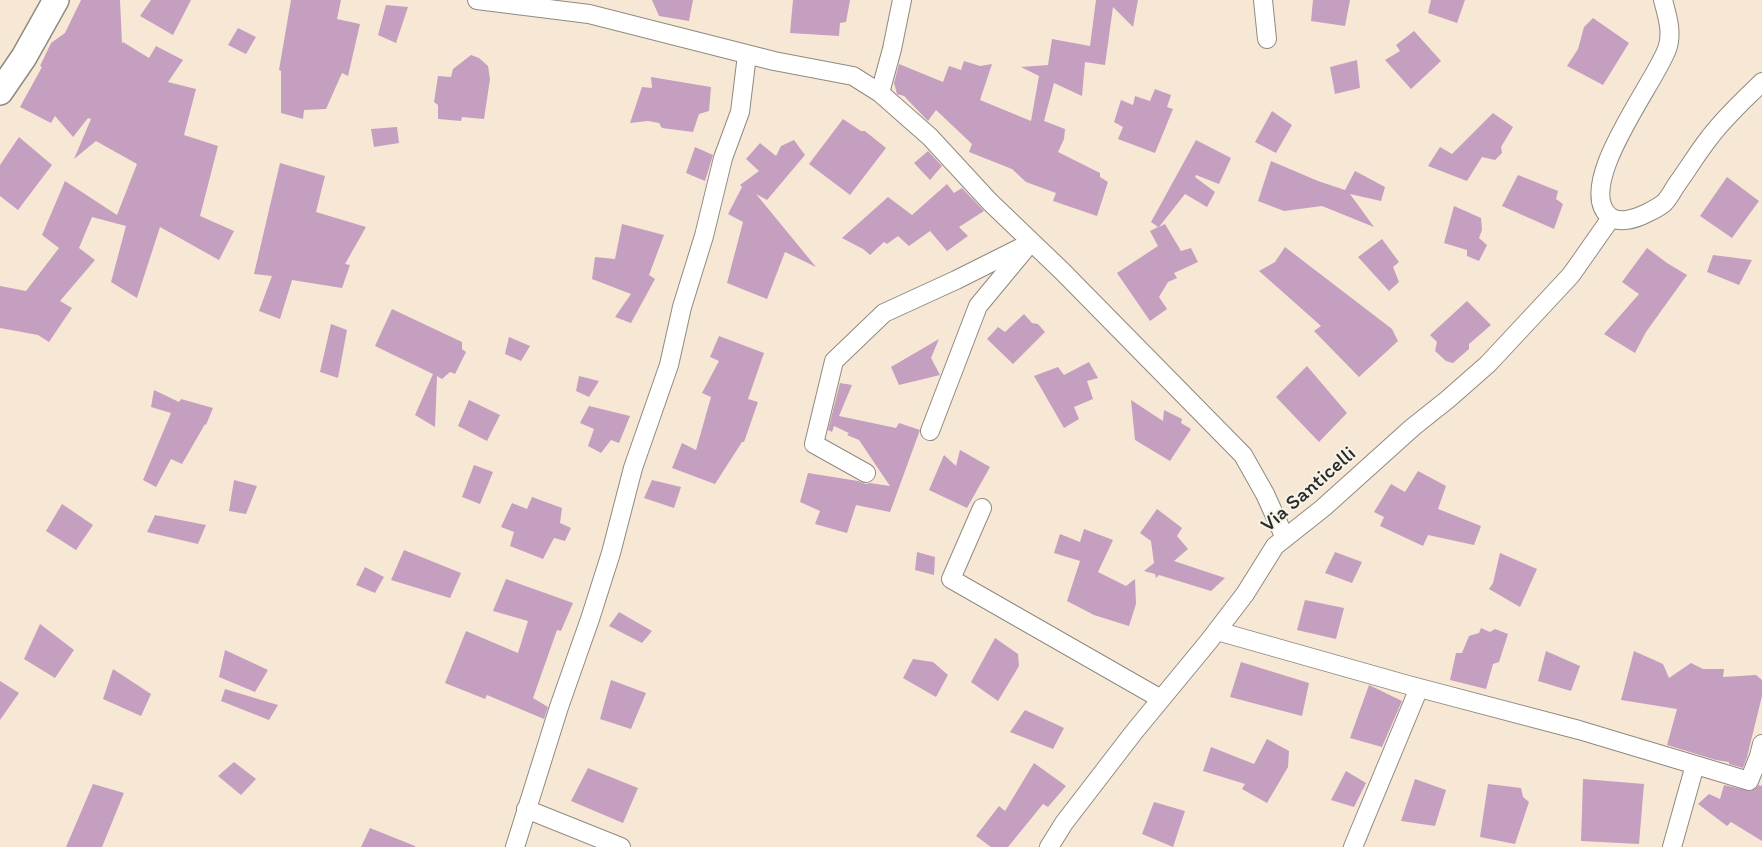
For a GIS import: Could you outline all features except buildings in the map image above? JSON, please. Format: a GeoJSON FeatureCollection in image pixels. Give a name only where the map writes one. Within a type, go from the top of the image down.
{"type":"FeatureCollection","features":[{"type":"Feature","properties":{"kind":"street"},"geometry":{"type":"LineString","coordinates":[[0,92],[24,57],[56,0]]}},
{"type":"Feature","properties":{"kind":"street"},"geometry":{"type":"LineString","coordinates":[[477,0],[589,14],[747,55],[853,76],[880,93],[930,137],[990,202],[1243,455],[1265,494],[1285,538]]}},
{"type":"Feature","properties":{"kind":"street"},"geometry":{"type":"LineString","coordinates":[[880,93],[892,49],[902,0]]}},
{"type":"Feature","properties":{"kind":"street"},"geometry":{"type":"LineString","coordinates":[[1263,0],[1267,39]]}},
{"type":"Feature","properties":{"kind":"street"},"geometry":{"type":"LineString","coordinates":[[1663,0],[1670,34],[1668,46],[1661,63],[1608,156],[1602,176],[1600,192],[1606,214],[1612,218],[1624,220],[1638,218],[1665,202],[1714,132],[1762,82]]}},
{"type":"Feature","properties":{"kind":"street"},"geometry":{"type":"LineString","coordinates":[[515,847],[611,553],[633,468],[669,365],[682,307],[704,236],[723,158],[740,112],[747,55]]}},
{"type":"Feature","properties":{"kind":"street","name":"Via Santicelli"},"geometry":{"type":"LineString","coordinates":[[1049,847],[1064,823],[1245,594],[1275,546],[1323,508],[1412,427],[1447,400],[1488,364],[1570,275],[1612,218]]}},
{"type":"Feature","properties":{"kind":"street"},"geometry":{"type":"LineString","coordinates":[[930,430],[978,306],[1032,242]]}},
{"type":"Feature","properties":{"kind":"street"},"geometry":{"type":"LineString","coordinates":[[866,473],[814,444],[834,360],[884,313],[1032,242]]}},
{"type":"Feature","properties":{"kind":"street"},"geometry":{"type":"LineString","coordinates":[[982,508],[951,579],[1161,699]]}},
{"type":"Feature","properties":{"kind":"street"},"geometry":{"type":"LineString","coordinates":[[1216,631],[1419,688],[1579,730],[1749,781],[1762,744]]}},
{"type":"Feature","properties":{"kind":"street"},"geometry":{"type":"LineString","coordinates":[[1353,847],[1419,688]]}},
{"type":"Feature","properties":{"kind":"street"},"geometry":{"type":"LineString","coordinates":[[1672,847],[1695,765]]}},
{"type":"Feature","properties":{"kind":"street"},"geometry":{"type":"LineString","coordinates":[[526,809],[622,847]]}}]}
